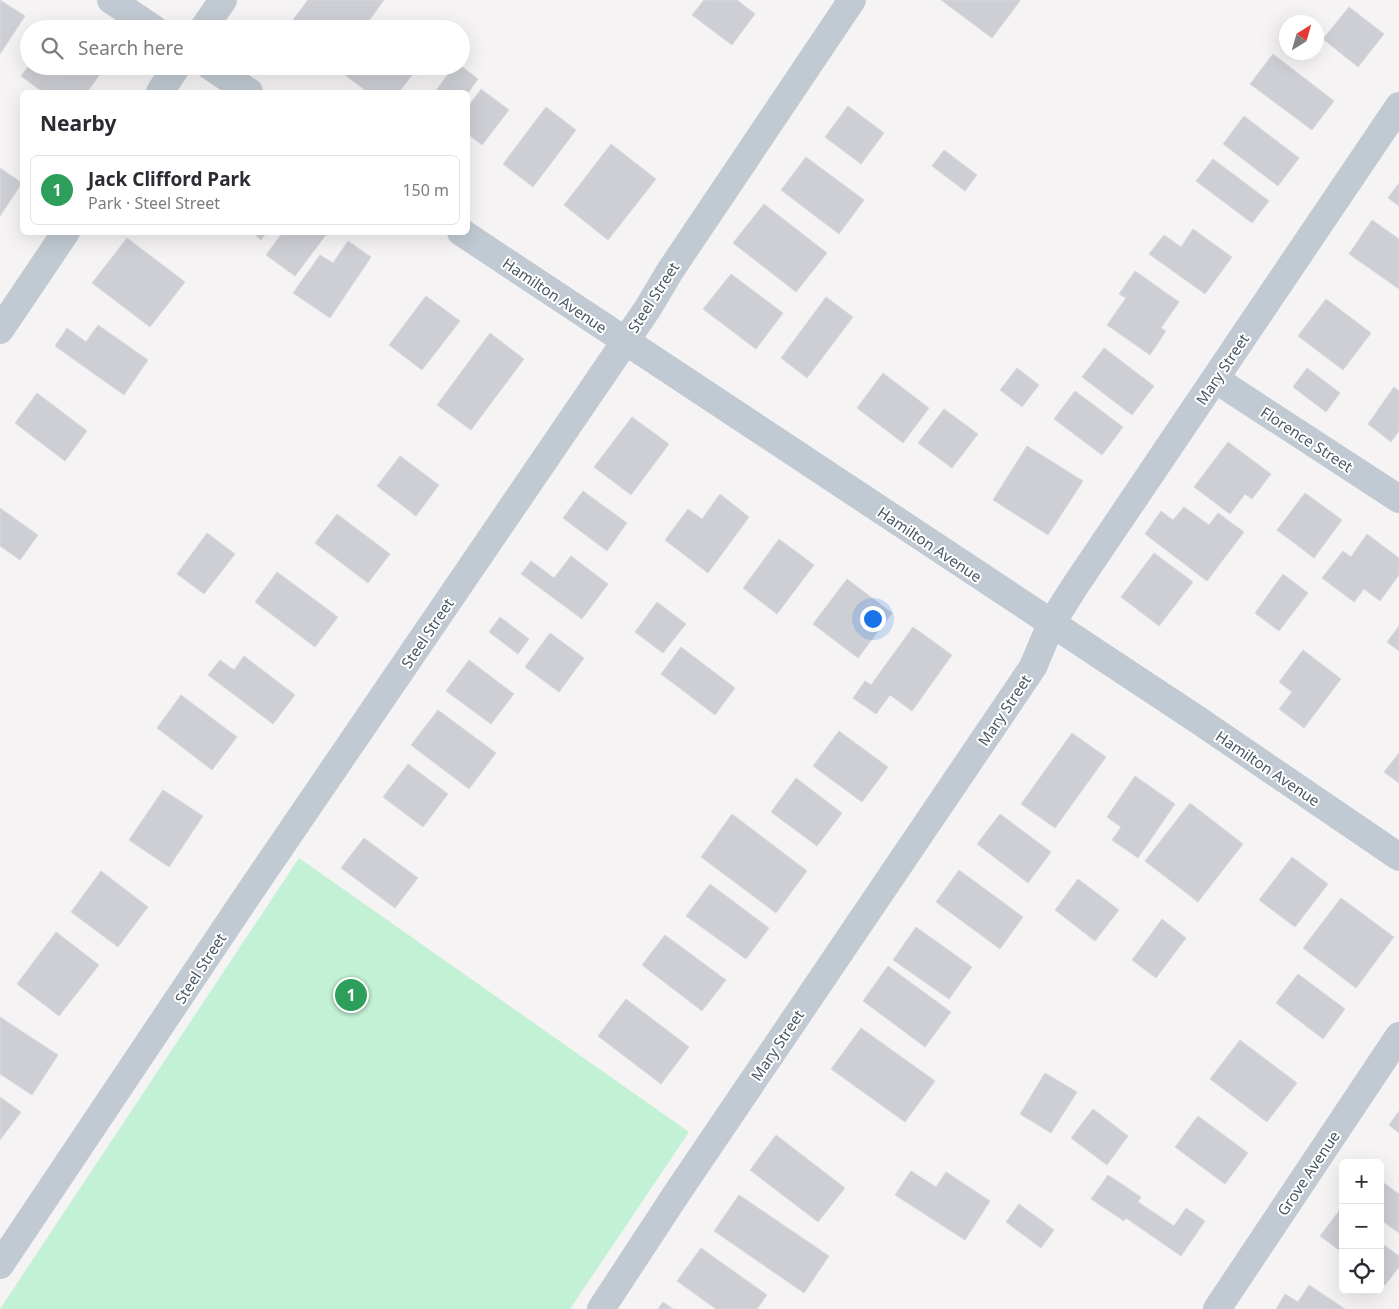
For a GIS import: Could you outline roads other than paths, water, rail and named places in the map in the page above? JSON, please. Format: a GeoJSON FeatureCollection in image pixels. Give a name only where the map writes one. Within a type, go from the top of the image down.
{"type":"FeatureCollection","features":[{"type":"Feature","properties":{"kind":"street"},"geometry":{"type":"LineString","coordinates":[[111,0],[141,20]]}},
{"type":"Feature","properties":{"kind":"street"},"geometry":{"type":"LineString","coordinates":[[209,20],[223,0]]}},
{"type":"Feature","properties":{"kind":"street","name":"Steel Street"},"geometry":{"type":"LineString","coordinates":[[0,1265],[245,898],[625,341],[852,0]]}},
{"type":"Feature","properties":{"kind":"street"},"geometry":{"type":"LineString","coordinates":[[161,90],[172,75]]}},
{"type":"Feature","properties":{"kind":"street"},"geometry":{"type":"LineString","coordinates":[[224,75],[246,90]]}},
{"type":"Feature","properties":{"kind":"street","name":"Mary Street"},"geometry":{"type":"LineString","coordinates":[[601,1309],[678,1190],[1033,667],[1051,624],[1399,106]]}},
{"type":"Feature","properties":{"kind":"street"},"geometry":{"type":"LineString","coordinates":[[0,330],[64,235]]}},
{"type":"Feature","properties":{"kind":"street","name":"Hamilton Avenue"},"geometry":{"type":"LineString","coordinates":[[466,235],[1399,857]]}},
{"type":"Feature","properties":{"kind":"street","name":"Florence Street"},"geometry":{"type":"LineString","coordinates":[[1215,379],[1399,500]]}},
{"type":"Feature","properties":{"kind":"street","name":"Grove Avenue"},"geometry":{"type":"LineString","coordinates":[[1217,1309],[1399,1036]]}},
{"type":"Feature","properties":{"kind":"place","name":"Jack Clifford Park"},"geometry":{"type":"Point","coordinates":[351,995]}}]}
